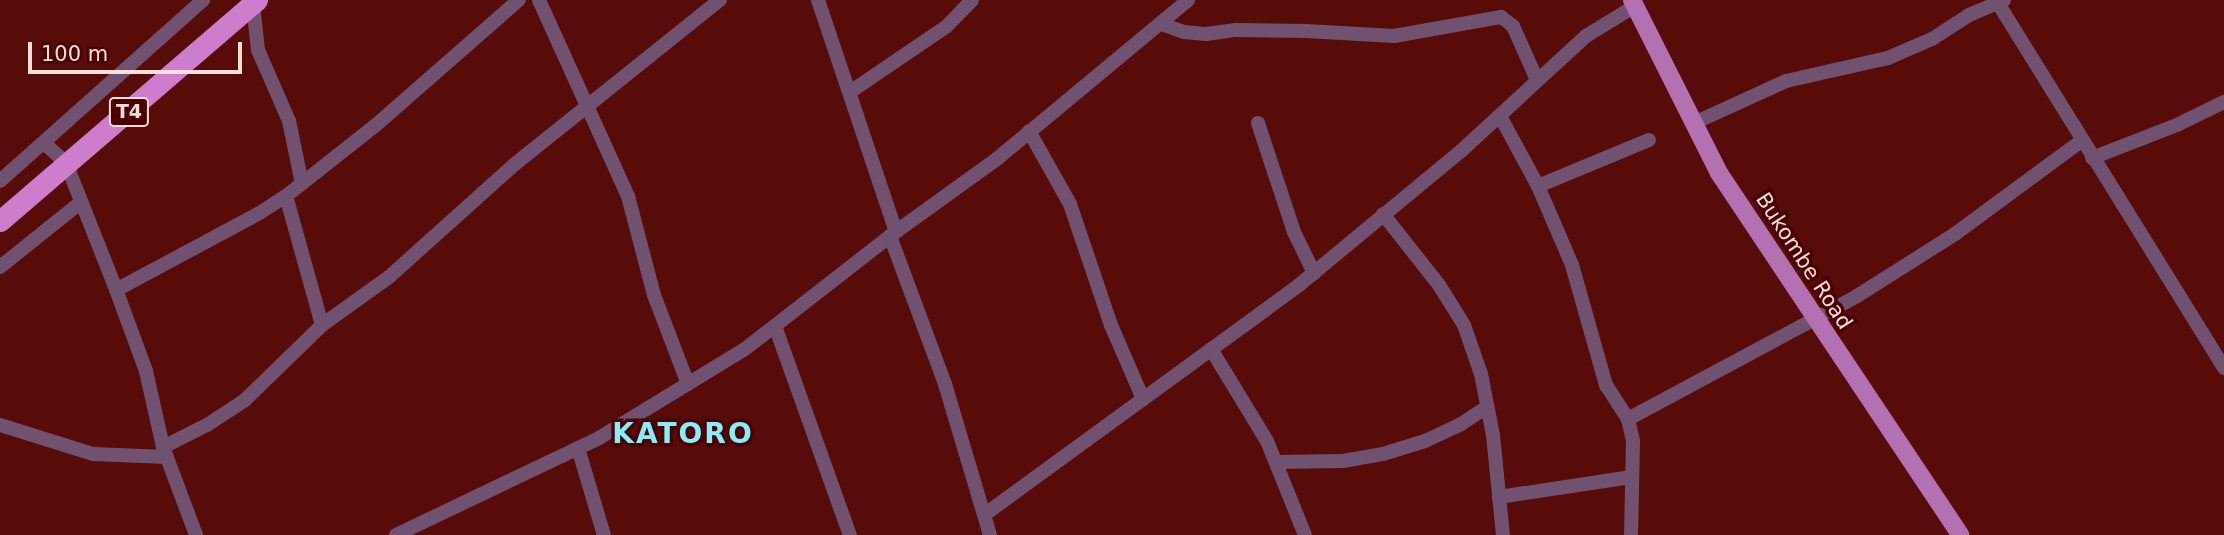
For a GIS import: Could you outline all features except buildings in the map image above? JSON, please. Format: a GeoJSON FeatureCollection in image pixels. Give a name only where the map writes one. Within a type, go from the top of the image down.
{"type":"FeatureCollection","features":[{"type":"Feature","properties":{"kind":"highway","name":"T4"},"geometry":{"type":"LineString","coordinates":[[0,221],[255,2]]}},
{"type":"Feature","properties":{"kind":"main road","name":"Bukombe Road"},"geometry":{"type":"LineString","coordinates":[[1633,3],[1719,173],[1960,535]]}},
{"type":"Feature","properties":{"kind":"street"},"geometry":{"type":"LineString","coordinates":[[0,181],[203,0]]}},
{"type":"Feature","properties":{"kind":"street"},"geometry":{"type":"LineString","coordinates":[[116,290],[258,214],[286,196],[403,102],[519,0]]}},
{"type":"Feature","properties":{"kind":"street"},"geometry":{"type":"LineString","coordinates":[[539,0],[628,196],[654,295],[688,384]]}},
{"type":"Feature","properties":{"kind":"street"},"geometry":{"type":"LineString","coordinates":[[0,425],[93,454],[165,452],[245,400],[322,325],[389,276],[515,164],[720,0]]}},
{"type":"Feature","properties":{"kind":"street"},"geometry":{"type":"LineString","coordinates":[[818,0],[850,92],[893,234],[946,384],[990,535]]}},
{"type":"Feature","properties":{"kind":"street"},"geometry":{"type":"LineString","coordinates":[[850,92],[947,26],[972,0]]}},
{"type":"Feature","properties":{"kind":"street"},"geometry":{"type":"LineString","coordinates":[[396,535],[578,448],[745,349],[893,234],[998,158],[1188,0]]}},
{"type":"Feature","properties":{"kind":"street"},"geometry":{"type":"LineString","coordinates":[[1694,123],[1786,80],[1888,58],[1932,39],[1969,15],[1999,1],[2081,141],[2224,368]]}},
{"type":"Feature","properties":{"kind":"street"},"geometry":{"type":"LineString","coordinates":[[255,2],[258,50],[289,121],[302,184]]}},
{"type":"Feature","properties":{"kind":"street"},"geometry":{"type":"LineString","coordinates":[[984,515],[1314,273],[1500,116],[1586,36],[1633,3]]}},
{"type":"Feature","properties":{"kind":"street"},"geometry":{"type":"LineString","coordinates":[[1161,24],[1184,32],[1206,34],[1236,30],[1394,36],[1502,17],[1513,26],[1537,80]]}},
{"type":"Feature","properties":{"kind":"street"},"geometry":{"type":"LineString","coordinates":[[2092,158],[2186,121],[2224,102]]}},
{"type":"Feature","properties":{"kind":"street"},"geometry":{"type":"LineString","coordinates":[[1500,116],[1538,186],[1572,265],[1606,385],[1628,419],[1633,441],[1631,535]]}},
{"type":"Feature","properties":{"kind":"street"},"geometry":{"type":"LineString","coordinates":[[1258,123],[1294,232],[1314,273]]}},
{"type":"Feature","properties":{"kind":"street"},"geometry":{"type":"LineString","coordinates":[[1028,131],[1070,204],[1111,325],[1143,399]]}},
{"type":"Feature","properties":{"kind":"street"},"geometry":{"type":"LineString","coordinates":[[1538,186],[1617,150],[1649,140]]}},
{"type":"Feature","properties":{"kind":"street"},"geometry":{"type":"LineString","coordinates":[[1628,419],[1709,373],[1815,320],[1955,234],[2081,141]]}},
{"type":"Feature","properties":{"kind":"street"},"geometry":{"type":"LineString","coordinates":[[44,143],[66,163],[116,290],[146,371],[165,452],[196,535]]}},
{"type":"Feature","properties":{"kind":"street"},"geometry":{"type":"LineString","coordinates":[[286,196],[322,325]]}},
{"type":"Feature","properties":{"kind":"street"},"geometry":{"type":"LineString","coordinates":[[0,267],[80,203]]}},
{"type":"Feature","properties":{"kind":"street"},"geometry":{"type":"LineString","coordinates":[[1383,214],[1439,285],[1464,325],[1487,407],[1503,535]]}},
{"type":"Feature","properties":{"kind":"street"},"geometry":{"type":"LineString","coordinates":[[775,326],[850,535]]}},
{"type":"Feature","properties":{"kind":"street"},"geometry":{"type":"LineString","coordinates":[[1211,349],[1244,400],[1276,462],[1305,535]]}},
{"type":"Feature","properties":{"kind":"street"},"geometry":{"type":"LineString","coordinates":[[1276,462],[1343,461],[1383,454],[1425,441],[1461,424],[1487,407]]}},
{"type":"Feature","properties":{"kind":"street"},"geometry":{"type":"LineString","coordinates":[[578,448],[604,535]]}},
{"type":"Feature","properties":{"kind":"street"},"geometry":{"type":"LineString","coordinates":[[1499,497],[1632,477]]}},
{"type":"Feature","properties":{"kind":"district","name":"KATORO"},"geometry":{"type":"Point","coordinates":[683,434]}}]}
